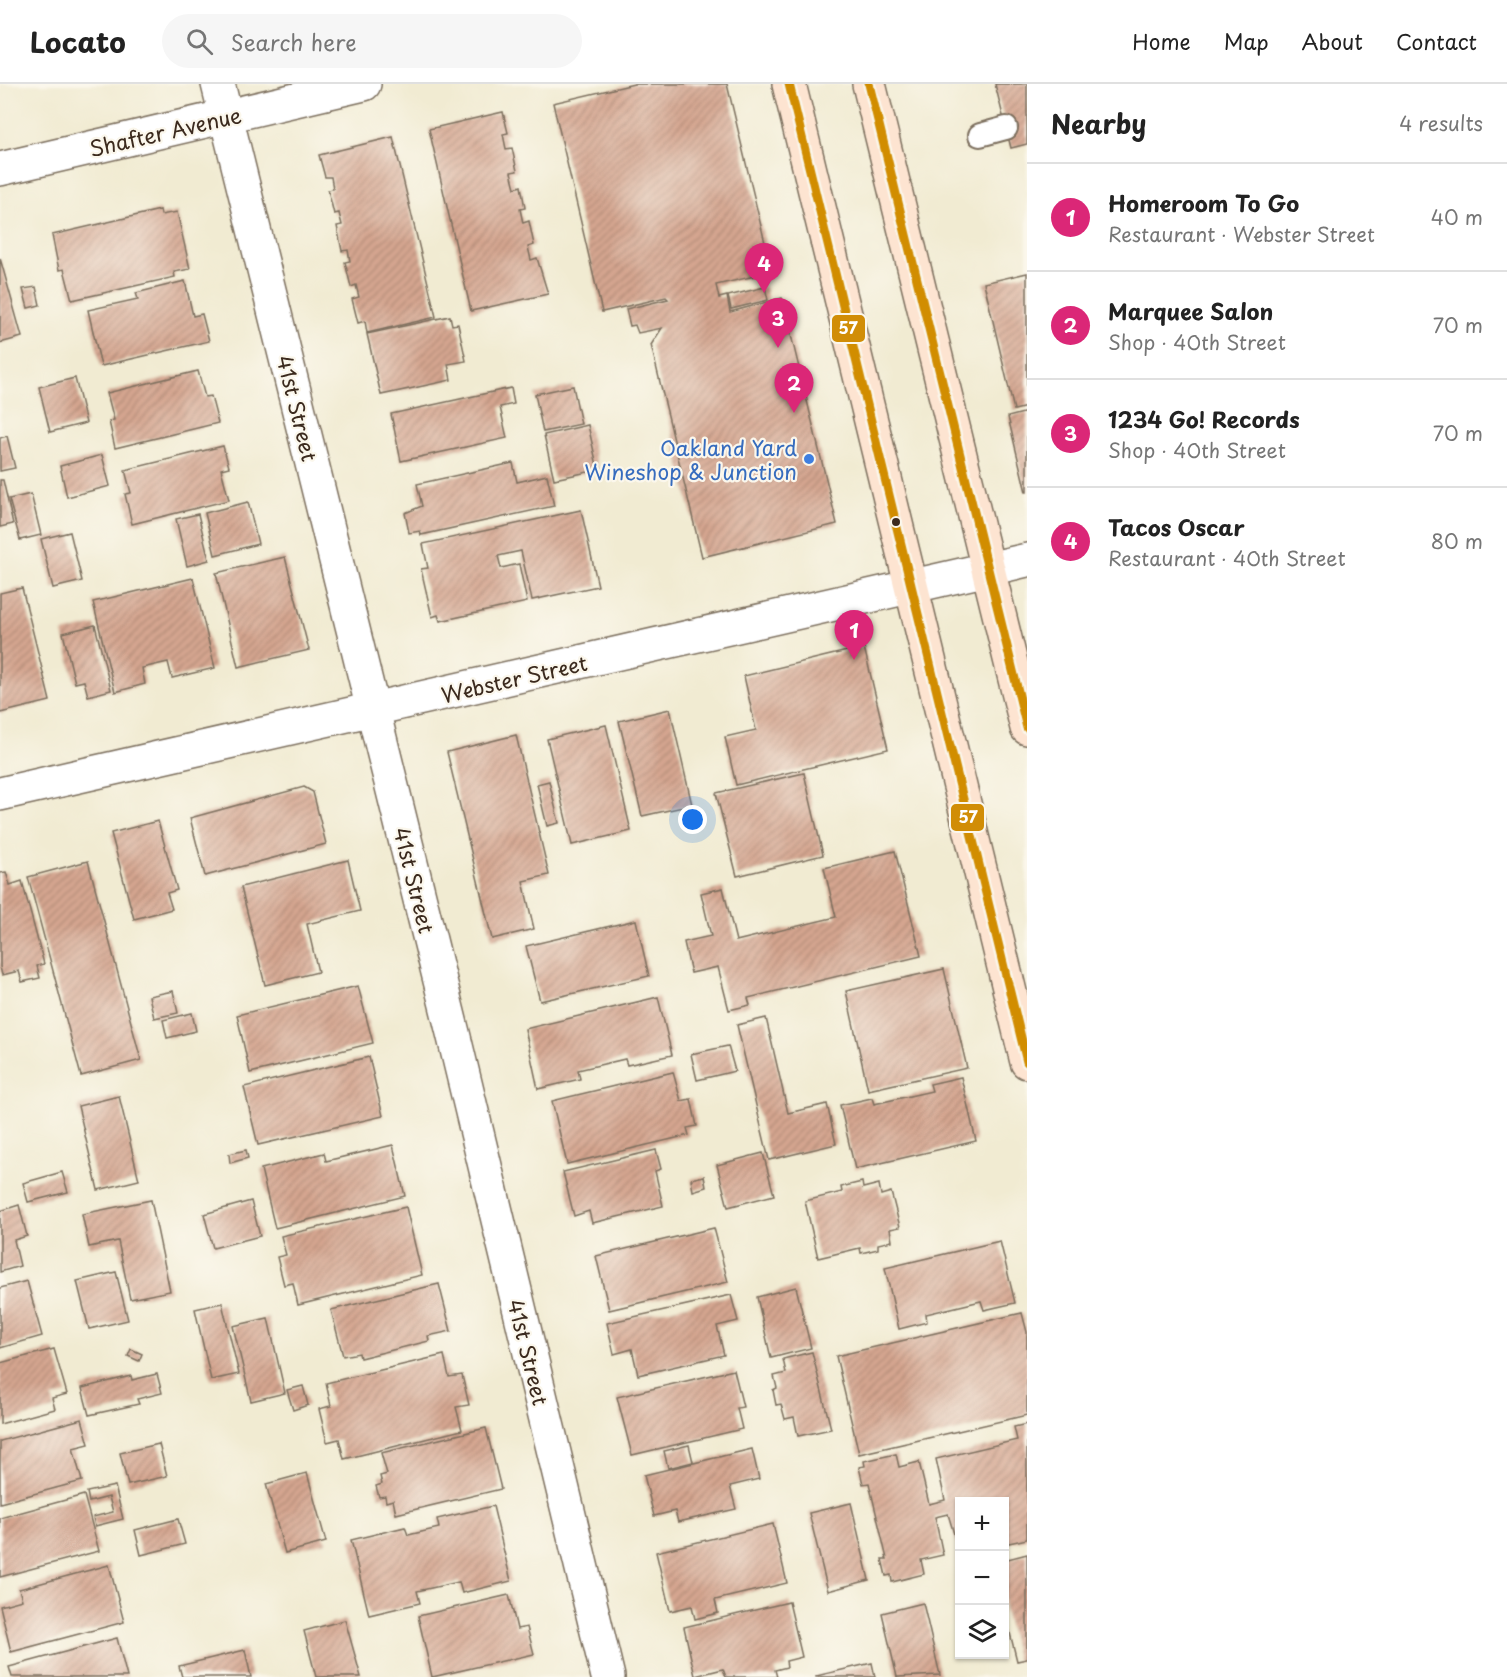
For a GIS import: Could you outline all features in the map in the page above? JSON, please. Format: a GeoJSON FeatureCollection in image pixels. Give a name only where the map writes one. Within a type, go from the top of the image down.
{"type":"FeatureCollection","features":[{"type":"Feature","properties":{"kind":"main road"},"geometry":{"type":"LineString","coordinates":[[789,84],[1027,1062]]}},
{"type":"Feature","properties":{"kind":"main road"},"geometry":{"type":"LineString","coordinates":[[869,84],[1027,728]]}},
{"type":"Feature","properties":{"kind":"street","name":"41st Street"},"geometry":{"type":"LineString","coordinates":[[218,84],[373,709],[608,1677]]}},
{"type":"Feature","properties":{"kind":"street","name":"Shafter Avenue"},"geometry":{"type":"LineString","coordinates":[[0,169],[364,84]]}},
{"type":"Feature","properties":{"kind":"street","name":"Webster Street"},"geometry":{"type":"LineString","coordinates":[[0,794],[1027,560]]}},
{"type":"Feature","properties":{"kind":"lane"},"geometry":{"type":"LineString","coordinates":[[980,135],[1006,128]]}},
{"type":"Feature","properties":{"kind":"building"},"geometry":{"type":"Polygon","coordinates":[[[634,84],[727,84],[772,272],[716,285],[719,298],[727,296],[730,312],[782,298],[837,524],[702,557],[651,345],[662,328],[638,333],[635,325],[630,326],[626,309],[668,299],[666,297],[602,312],[553,103],[634,84]]]}},
{"type":"Feature","properties":{"kind":"building"},"geometry":{"type":"Polygon","coordinates":[[[995,84],[1027,84],[1027,144],[1011,148],[995,84]]]}},
{"type":"Feature","properties":{"kind":"building"},"geometry":{"type":"Polygon","coordinates":[[[503,112],[508,133],[503,134],[506,149],[512,148],[517,171],[511,172],[515,188],[521,186],[525,208],[520,209],[523,223],[529,221],[534,245],[528,247],[531,260],[537,258],[548,294],[471,311],[429,129],[503,112]]]}},
{"type":"Feature","properties":{"kind":"building"},"geometry":{"type":"Polygon","coordinates":[[[393,137],[436,317],[367,333],[365,321],[358,323],[352,299],[359,297],[356,285],[351,287],[345,262],[350,261],[348,250],[342,251],[337,226],[342,225],[339,213],[334,214],[328,190],[333,189],[331,177],[325,177],[319,155],[393,137]]]}},
{"type":"Feature","properties":{"kind":"building"},"geometry":{"type":"Polygon","coordinates":[[[160,210],[161,215],[177,212],[190,269],[174,272],[175,277],[72,300],[64,269],[59,270],[52,235],[160,210]]]}},
{"type":"Feature","properties":{"kind":"building"},"geometry":{"type":"Polygon","coordinates":[[[0,258],[22,337],[0,343],[0,258]]]}},
{"type":"Feature","properties":{"kind":"building"},"geometry":{"type":"Polygon","coordinates":[[[1027,273],[1027,407],[1014,410],[984,283],[1027,273]]]}},
{"type":"Feature","properties":{"kind":"building"},"geometry":{"type":"Polygon","coordinates":[[[185,281],[193,316],[202,314],[209,341],[101,366],[88,310],[138,299],[136,293],[185,281]]]}},
{"type":"Feature","properties":{"kind":"building"},"geometry":{"type":"Polygon","coordinates":[[[36,287],[40,305],[28,308],[23,289],[36,287]]]}},
{"type":"Feature","properties":{"kind":"building"},"geometry":{"type":"Polygon","coordinates":[[[765,287],[768,300],[731,309],[728,296],[765,287]]]}},
{"type":"Feature","properties":{"kind":"building"},"geometry":{"type":"Polygon","coordinates":[[[450,316],[452,325],[458,324],[466,361],[448,364],[451,380],[381,395],[367,334],[450,316]]]}},
{"type":"Feature","properties":{"kind":"building"},"geometry":{"type":"Polygon","coordinates":[[[198,371],[205,397],[211,396],[218,423],[115,448],[109,421],[114,420],[107,393],[198,371]]]}},
{"type":"Feature","properties":{"kind":"building"},"geometry":{"type":"Polygon","coordinates":[[[75,378],[86,423],[50,432],[39,387],[75,378]]]}},
{"type":"Feature","properties":{"kind":"building"},"geometry":{"type":"Polygon","coordinates":[[[573,386],[581,424],[543,432],[535,394],[573,386]]]}},
{"type":"Feature","properties":{"kind":"building"},"geometry":{"type":"Polygon","coordinates":[[[511,388],[514,404],[500,407],[507,438],[401,461],[391,414],[511,388]]]}},
{"type":"Feature","properties":{"kind":"building"},"geometry":{"type":"Polygon","coordinates":[[[1027,412],[1027,492],[1026,492],[1008,417],[1027,412]]]}},
{"type":"Feature","properties":{"kind":"building"},"geometry":{"type":"Polygon","coordinates":[[[588,425],[598,470],[554,479],[544,435],[588,425]]]}},
{"type":"Feature","properties":{"kind":"building"},"geometry":{"type":"Polygon","coordinates":[[[7,436],[15,468],[0,471],[0,438],[7,436]]]}},
{"type":"Feature","properties":{"kind":"building"},"geometry":{"type":"Polygon","coordinates":[[[223,446],[229,467],[221,469],[229,500],[132,524],[125,494],[131,493],[125,470],[223,446]]]}},
{"type":"Feature","properties":{"kind":"building"},"geometry":{"type":"Polygon","coordinates":[[[102,455],[110,486],[67,497],[60,466],[102,455]]]}},
{"type":"Feature","properties":{"kind":"building"},"geometry":{"type":"Polygon","coordinates":[[[513,463],[517,482],[547,475],[554,506],[421,535],[420,531],[409,533],[405,513],[422,506],[417,484],[513,463]]]}},
{"type":"Feature","properties":{"kind":"building"},"geometry":{"type":"Polygon","coordinates":[[[0,480],[3,480],[13,524],[0,527],[0,480]]]}},
{"type":"Feature","properties":{"kind":"building"},"geometry":{"type":"Polygon","coordinates":[[[31,494],[41,535],[20,540],[9,499],[31,494]]]}},
{"type":"Feature","properties":{"kind":"building"},"geometry":{"type":"Polygon","coordinates":[[[248,502],[258,544],[215,555],[205,513],[248,502]]]}},
{"type":"Feature","properties":{"kind":"building"},"geometry":{"type":"Polygon","coordinates":[[[581,510],[598,586],[532,600],[521,551],[498,556],[501,568],[519,564],[527,602],[440,621],[438,615],[432,617],[421,569],[428,568],[423,544],[581,510]]]}},
{"type":"Feature","properties":{"kind":"building"},"geometry":{"type":"Polygon","coordinates":[[[198,514],[209,560],[187,566],[176,519],[198,514]]]}},
{"type":"Feature","properties":{"kind":"building"},"geometry":{"type":"Polygon","coordinates":[[[70,532],[82,581],[53,588],[41,539],[70,532]]]}},
{"type":"Feature","properties":{"kind":"building"},"geometry":{"type":"Polygon","coordinates":[[[285,557],[309,650],[238,667],[216,573],[285,557]]]}},
{"type":"Feature","properties":{"kind":"building"},"geometry":{"type":"Polygon","coordinates":[[[193,578],[215,668],[172,678],[168,662],[142,668],[145,684],[115,692],[93,602],[193,578]]]}},
{"type":"Feature","properties":{"kind":"building"},"geometry":{"type":"Polygon","coordinates":[[[22,588],[50,701],[0,713],[0,593],[22,588]]]}},
{"type":"Feature","properties":{"kind":"building"},"geometry":{"type":"Polygon","coordinates":[[[95,625],[111,690],[88,696],[84,681],[75,683],[63,633],[95,625]]]}},
{"type":"Feature","properties":{"kind":"building"},"geometry":{"type":"Polygon","coordinates":[[[864,647],[888,749],[736,785],[725,737],[756,730],[744,676],[864,647]]]}},
{"type":"Feature","properties":{"kind":"building"},"geometry":{"type":"Polygon","coordinates":[[[670,709],[692,805],[642,816],[619,721],[670,709]]]}},
{"type":"Feature","properties":{"kind":"building"},"geometry":{"type":"Polygon","coordinates":[[[606,725],[631,831],[572,845],[547,739],[606,725]]]}},
{"type":"Feature","properties":{"kind":"building"},"geometry":{"type":"Polygon","coordinates":[[[516,735],[549,875],[523,881],[534,929],[492,939],[447,752],[516,735]]]}},
{"type":"Feature","properties":{"kind":"building"},"geometry":{"type":"Polygon","coordinates":[[[804,773],[823,855],[737,876],[716,793],[804,773]]]}},
{"type":"Feature","properties":{"kind":"building"},"geometry":{"type":"Polygon","coordinates":[[[549,781],[559,823],[547,826],[537,784],[549,781]]]}},
{"type":"Feature","properties":{"kind":"building"},"geometry":{"type":"Polygon","coordinates":[[[304,787],[313,792],[326,844],[205,876],[190,818],[304,787]]]}},
{"type":"Feature","properties":{"kind":"building"},"geometry":{"type":"Polygon","coordinates":[[[158,821],[177,890],[167,893],[172,909],[134,919],[111,833],[158,821]]]}},
{"type":"Feature","properties":{"kind":"building"},"geometry":{"type":"Polygon","coordinates":[[[895,851],[921,956],[748,998],[750,1005],[729,1010],[718,967],[691,973],[684,942],[711,936],[701,893],[723,888],[736,941],[836,917],[824,868],[895,851]]]}},
{"type":"Feature","properties":{"kind":"building"},"geometry":{"type":"Polygon","coordinates":[[[348,860],[360,911],[307,924],[318,972],[265,985],[241,887],[348,860]]]}},
{"type":"Feature","properties":{"kind":"building"},"geometry":{"type":"Polygon","coordinates":[[[88,861],[141,1060],[81,1076],[28,877],[88,861]]]}},
{"type":"Feature","properties":{"kind":"building"},"geometry":{"type":"Polygon","coordinates":[[[6,872],[10,885],[22,881],[44,964],[37,966],[40,978],[22,982],[19,971],[2,975],[0,967],[0,873],[6,872]]]}},
{"type":"Feature","properties":{"kind":"building"},"geometry":{"type":"Polygon","coordinates":[[[636,920],[649,976],[540,1001],[526,946],[636,920]]]}},
{"type":"Feature","properties":{"kind":"building"},"geometry":{"type":"Polygon","coordinates":[[[944,969],[967,1068],[868,1090],[846,991],[944,969]]]}},
{"type":"Feature","properties":{"kind":"building"},"geometry":{"type":"Polygon","coordinates":[[[358,986],[373,1043],[250,1073],[237,1015],[358,986]]]}},
{"type":"Feature","properties":{"kind":"building"},"geometry":{"type":"Polygon","coordinates":[[[173,991],[178,1013],[154,1018],[149,996],[173,991]]]}},
{"type":"Feature","properties":{"kind":"building"},"geometry":{"type":"Polygon","coordinates":[[[658,997],[672,1055],[627,1065],[625,1059],[578,1070],[580,1079],[538,1089],[525,1029],[658,997]]]}},
{"type":"Feature","properties":{"kind":"building"},"geometry":{"type":"Polygon","coordinates":[[[192,1013],[196,1031],[167,1038],[163,1020],[192,1013]]]}},
{"type":"Feature","properties":{"kind":"building"},"geometry":{"type":"Polygon","coordinates":[[[766,1018],[788,1113],[827,1104],[836,1144],[769,1160],[737,1025],[766,1018]]]}},
{"type":"Feature","properties":{"kind":"building"},"geometry":{"type":"Polygon","coordinates":[[[728,1046],[735,1071],[697,1080],[691,1054],[728,1046]]]}},
{"type":"Feature","properties":{"kind":"building"},"geometry":{"type":"Polygon","coordinates":[[[369,1057],[383,1116],[258,1145],[244,1087],[369,1057]]]}},
{"type":"Feature","properties":{"kind":"building"},"geometry":{"type":"Polygon","coordinates":[[[673,1072],[681,1101],[691,1099],[697,1126],[687,1128],[689,1135],[567,1164],[552,1101],[673,1072]]]}},
{"type":"Feature","properties":{"kind":"building"},"geometry":{"type":"Polygon","coordinates":[[[961,1077],[976,1141],[855,1169],[840,1105],[872,1098],[874,1104],[932,1091],[930,1084],[961,1077]]]}},
{"type":"Feature","properties":{"kind":"building"},"geometry":{"type":"Polygon","coordinates":[[[119,1096],[139,1180],[98,1190],[78,1106],[119,1096]]]}},
{"type":"Feature","properties":{"kind":"building"},"geometry":{"type":"Polygon","coordinates":[[[393,1145],[405,1196],[275,1228],[261,1169],[324,1153],[326,1161],[393,1145]]]}},
{"type":"Feature","properties":{"kind":"building"},"geometry":{"type":"Polygon","coordinates":[[[246,1150],[248,1158],[230,1163],[229,1154],[246,1150]]]}},
{"type":"Feature","properties":{"kind":"building"},"geometry":{"type":"Polygon","coordinates":[[[656,1150],[661,1169],[655,1171],[663,1206],[592,1223],[589,1211],[574,1216],[563,1172],[656,1150]]]}},
{"type":"Feature","properties":{"kind":"building"},"geometry":{"type":"Polygon","coordinates":[[[763,1153],[774,1195],[728,1207],[717,1165],[763,1153]]]}},
{"type":"Feature","properties":{"kind":"building"},"geometry":{"type":"Polygon","coordinates":[[[62,1172],[68,1192],[28,1202],[23,1183],[62,1172]]]}},
{"type":"Feature","properties":{"kind":"building"},"geometry":{"type":"Polygon","coordinates":[[[704,1176],[706,1187],[693,1191],[691,1179],[704,1176]]]}},
{"type":"Feature","properties":{"kind":"building"},"geometry":{"type":"Polygon","coordinates":[[[862,1182],[863,1188],[879,1184],[881,1195],[891,1192],[900,1227],[890,1229],[892,1241],[878,1244],[878,1249],[861,1253],[860,1248],[818,1258],[805,1201],[842,1192],[841,1187],[862,1182]]]}},
{"type":"Feature","properties":{"kind":"building"},"geometry":{"type":"Polygon","coordinates":[[[151,1200],[170,1291],[130,1299],[118,1241],[89,1247],[82,1214],[151,1200]]]}},
{"type":"Feature","properties":{"kind":"building"},"geometry":{"type":"Polygon","coordinates":[[[251,1201],[260,1236],[213,1248],[204,1214],[251,1201]]]}},
{"type":"Feature","properties":{"kind":"building"},"geometry":{"type":"Polygon","coordinates":[[[19,1205],[27,1236],[14,1240],[20,1266],[0,1272],[0,1211],[19,1205]]]}},
{"type":"Feature","properties":{"kind":"building"},"geometry":{"type":"Polygon","coordinates":[[[406,1207],[422,1275],[298,1305],[293,1283],[284,1285],[277,1257],[286,1255],[281,1236],[406,1207]]]}},
{"type":"Feature","properties":{"kind":"building"},"geometry":{"type":"Polygon","coordinates":[[[714,1228],[728,1282],[609,1310],[596,1256],[714,1228]]]}},
{"type":"Feature","properties":{"kind":"building"},"geometry":{"type":"Polygon","coordinates":[[[1000,1241],[1015,1303],[984,1310],[981,1301],[926,1314],[927,1322],[899,1329],[885,1268],[1000,1241]]]}},
{"type":"Feature","properties":{"kind":"building"},"geometry":{"type":"Polygon","coordinates":[[[116,1272],[128,1320],[89,1329],[77,1281],[116,1272]]]}},
{"type":"Feature","properties":{"kind":"building"},"geometry":{"type":"Polygon","coordinates":[[[27,1281],[42,1336],[0,1348],[0,1288],[27,1281]]]}},
{"type":"Feature","properties":{"kind":"building"},"geometry":{"type":"Polygon","coordinates":[[[439,1284],[451,1331],[428,1336],[429,1341],[360,1358],[359,1353],[343,1356],[331,1310],[439,1284]]]}},
{"type":"Feature","properties":{"kind":"building"},"geometry":{"type":"Polygon","coordinates":[[[796,1287],[811,1348],[771,1358],[757,1297],[796,1287]]]}},
{"type":"Feature","properties":{"kind":"building"},"geometry":{"type":"Polygon","coordinates":[[[731,1295],[738,1321],[717,1326],[724,1355],[638,1375],[632,1349],[614,1354],[607,1323],[731,1295]]]}},
{"type":"Feature","properties":{"kind":"building"},"geometry":{"type":"Polygon","coordinates":[[[222,1303],[239,1374],[211,1380],[195,1309],[222,1303]]]}},
{"type":"Feature","properties":{"kind":"building"},"geometry":{"type":"Polygon","coordinates":[[[1022,1313],[1027,1332],[1027,1415],[859,1454],[836,1356],[1022,1313]]]}},
{"type":"Feature","properties":{"kind":"building"},"geometry":{"type":"Polygon","coordinates":[[[268,1318],[285,1393],[251,1401],[233,1326],[268,1318]]]}},
{"type":"Feature","properties":{"kind":"building"},"geometry":{"type":"Polygon","coordinates":[[[54,1349],[67,1394],[52,1398],[55,1409],[0,1424],[0,1363],[54,1349]]]}},
{"type":"Feature","properties":{"kind":"building"},"geometry":{"type":"Polygon","coordinates":[[[131,1349],[142,1354],[139,1361],[128,1356],[131,1349]]]}},
{"type":"Feature","properties":{"kind":"building"},"geometry":{"type":"Polygon","coordinates":[[[812,1352],[831,1429],[798,1436],[794,1417],[785,1419],[781,1404],[776,1405],[773,1390],[777,1388],[774,1376],[786,1373],[783,1359],[812,1352]]]}},
{"type":"Feature","properties":{"kind":"building"},"geometry":{"type":"Polygon","coordinates":[[[444,1355],[449,1377],[462,1375],[469,1405],[456,1407],[462,1430],[344,1459],[339,1439],[327,1442],[319,1409],[331,1406],[326,1383],[444,1355]]]}},
{"type":"Feature","properties":{"kind":"building"},"geometry":{"type":"Polygon","coordinates":[[[734,1370],[743,1407],[737,1408],[742,1429],[632,1455],[617,1397],[734,1370]]]}},
{"type":"Feature","properties":{"kind":"building"},"geometry":{"type":"Polygon","coordinates":[[[157,1374],[162,1393],[137,1399],[139,1404],[89,1415],[82,1388],[131,1376],[132,1380],[157,1374]]]}},
{"type":"Feature","properties":{"kind":"building"},"geometry":{"type":"Polygon","coordinates":[[[303,1386],[308,1405],[293,1410],[287,1390],[303,1386]]]}},
{"type":"Feature","properties":{"kind":"building"},"geometry":{"type":"Polygon","coordinates":[[[82,1419],[89,1444],[73,1448],[82,1481],[0,1503],[0,1441],[82,1419]]]}},
{"type":"Feature","properties":{"kind":"building"},"geometry":{"type":"Polygon","coordinates":[[[1027,1424],[1027,1539],[1009,1543],[1009,1497],[955,1497],[955,1537],[948,1514],[935,1517],[943,1555],[921,1560],[924,1574],[892,1582],[891,1575],[886,1576],[882,1559],[887,1559],[869,1483],[863,1484],[859,1467],[865,1466],[864,1461],[896,1454],[899,1467],[919,1462],[929,1504],[945,1500],[936,1459],[1017,1440],[1014,1427],[1027,1424]]]}},
{"type":"Feature","properties":{"kind":"building"},"geometry":{"type":"Polygon","coordinates":[[[486,1428],[501,1489],[396,1514],[393,1500],[386,1502],[385,1496],[379,1497],[376,1486],[382,1484],[380,1476],[387,1474],[381,1453],[486,1428]]]}},
{"type":"Feature","properties":{"kind":"building"},"geometry":{"type":"Polygon","coordinates":[[[159,1444],[167,1476],[128,1485],[120,1453],[159,1444]]]}},
{"type":"Feature","properties":{"kind":"building"},"geometry":{"type":"Polygon","coordinates":[[[689,1445],[693,1462],[668,1468],[664,1451],[689,1445]]]}},
{"type":"Feature","properties":{"kind":"building"},"geometry":{"type":"Polygon","coordinates":[[[752,1449],[759,1479],[730,1486],[736,1509],[678,1522],[675,1511],[654,1516],[644,1475],[752,1449]]]}},
{"type":"Feature","properties":{"kind":"building"},"geometry":{"type":"Polygon","coordinates":[[[307,1473],[326,1542],[285,1553],[266,1484],[307,1473]]]}},
{"type":"Feature","properties":{"kind":"building"},"geometry":{"type":"Polygon","coordinates":[[[115,1486],[123,1519],[95,1526],[93,1517],[113,1512],[109,1497],[89,1502],[87,1492],[115,1486]]]}},
{"type":"Feature","properties":{"kind":"building"},"geometry":{"type":"Polygon","coordinates":[[[84,1495],[99,1551],[0,1577],[0,1518],[84,1495]]]}},
{"type":"Feature","properties":{"kind":"building"},"geometry":{"type":"Polygon","coordinates":[[[851,1503],[869,1580],[828,1591],[809,1513],[851,1503]]]}},
{"type":"Feature","properties":{"kind":"building"},"geometry":{"type":"Polygon","coordinates":[[[493,1506],[511,1581],[462,1593],[459,1582],[417,1591],[420,1603],[369,1615],[351,1540],[405,1527],[408,1535],[439,1528],[437,1519],[493,1506]]]}},
{"type":"Feature","properties":{"kind":"building"},"geometry":{"type":"Polygon","coordinates":[[[178,1519],[185,1544],[141,1555],[135,1530],[178,1519]]]}},
{"type":"Feature","properties":{"kind":"building"},"geometry":{"type":"Polygon","coordinates":[[[773,1524],[787,1583],[715,1600],[718,1613],[695,1619],[692,1606],[670,1611],[656,1552],[773,1524]]]}},
{"type":"Feature","properties":{"kind":"building"},"geometry":{"type":"Polygon","coordinates":[[[1027,1554],[1027,1659],[1017,1661],[1009,1629],[1009,1559],[1027,1554]]]}},
{"type":"Feature","properties":{"kind":"building"},"geometry":{"type":"Polygon","coordinates":[[[109,1565],[124,1622],[11,1652],[0,1606],[22,1600],[19,1589],[109,1565]]]}},
{"type":"Feature","properties":{"kind":"building"},"geometry":{"type":"Polygon","coordinates":[[[509,1595],[517,1629],[527,1627],[534,1654],[432,1677],[418,1616],[509,1595]]]}},
{"type":"Feature","properties":{"kind":"building"},"geometry":{"type":"Polygon","coordinates":[[[789,1602],[802,1657],[786,1661],[787,1667],[775,1670],[777,1677],[726,1677],[723,1669],[695,1676],[684,1627],[789,1602]]]}},
{"type":"Feature","properties":{"kind":"building"},"geometry":{"type":"Polygon","coordinates":[[[923,1603],[940,1675],[897,1677],[882,1613],[923,1603]]]}},
{"type":"Feature","properties":{"kind":"building"},"geometry":{"type":"Polygon","coordinates":[[[345,1620],[361,1677],[316,1677],[304,1631],[345,1620]]]}},
{"type":"Feature","properties":{"kind":"building"},"geometry":{"type":"Polygon","coordinates":[[[117,1638],[127,1677],[12,1677],[9,1667],[117,1638]]]}},
{"type":"Feature","properties":{"kind":"building"},"geometry":{"type":"Polygon","coordinates":[[[245,1650],[251,1677],[182,1677],[179,1666],[245,1650]]]}},
{"type":"Feature","properties":{"kind":"building"},"geometry":{"type":"Polygon","coordinates":[[[872,1663],[875,1677],[816,1677],[816,1676],[872,1663]]]}},
{"type":"Feature","properties":{"kind":"transit line","name":"57"},"geometry":{"type":"LineString","coordinates":[[789,84],[1027,1062]]}},
{"type":"Feature","properties":{"kind":"transit line","name":"57"},"geometry":{"type":"LineString","coordinates":[[869,84],[1027,728]]}},
{"type":"Feature","properties":{"kind":"place","name":"Tacos Oscar"},"geometry":{"type":"Point","coordinates":[764,293]}},
{"type":"Feature","properties":{"kind":"place","name":"1234 Go! Records"},"geometry":{"type":"Point","coordinates":[778,348]}},
{"type":"Feature","properties":{"kind":"place","name":"Marquee Salon"},"geometry":{"type":"Point","coordinates":[794,413]}},
{"type":"Feature","properties":{"kind":"place","name":"Oakland Yard Wineshop & Junction"},"geometry":{"type":"Point","coordinates":[809,459]}},
{"type":"Feature","properties":{"kind":"place","name":"Homeroom To Go"},"geometry":{"type":"Point","coordinates":[854,660]}}]}
